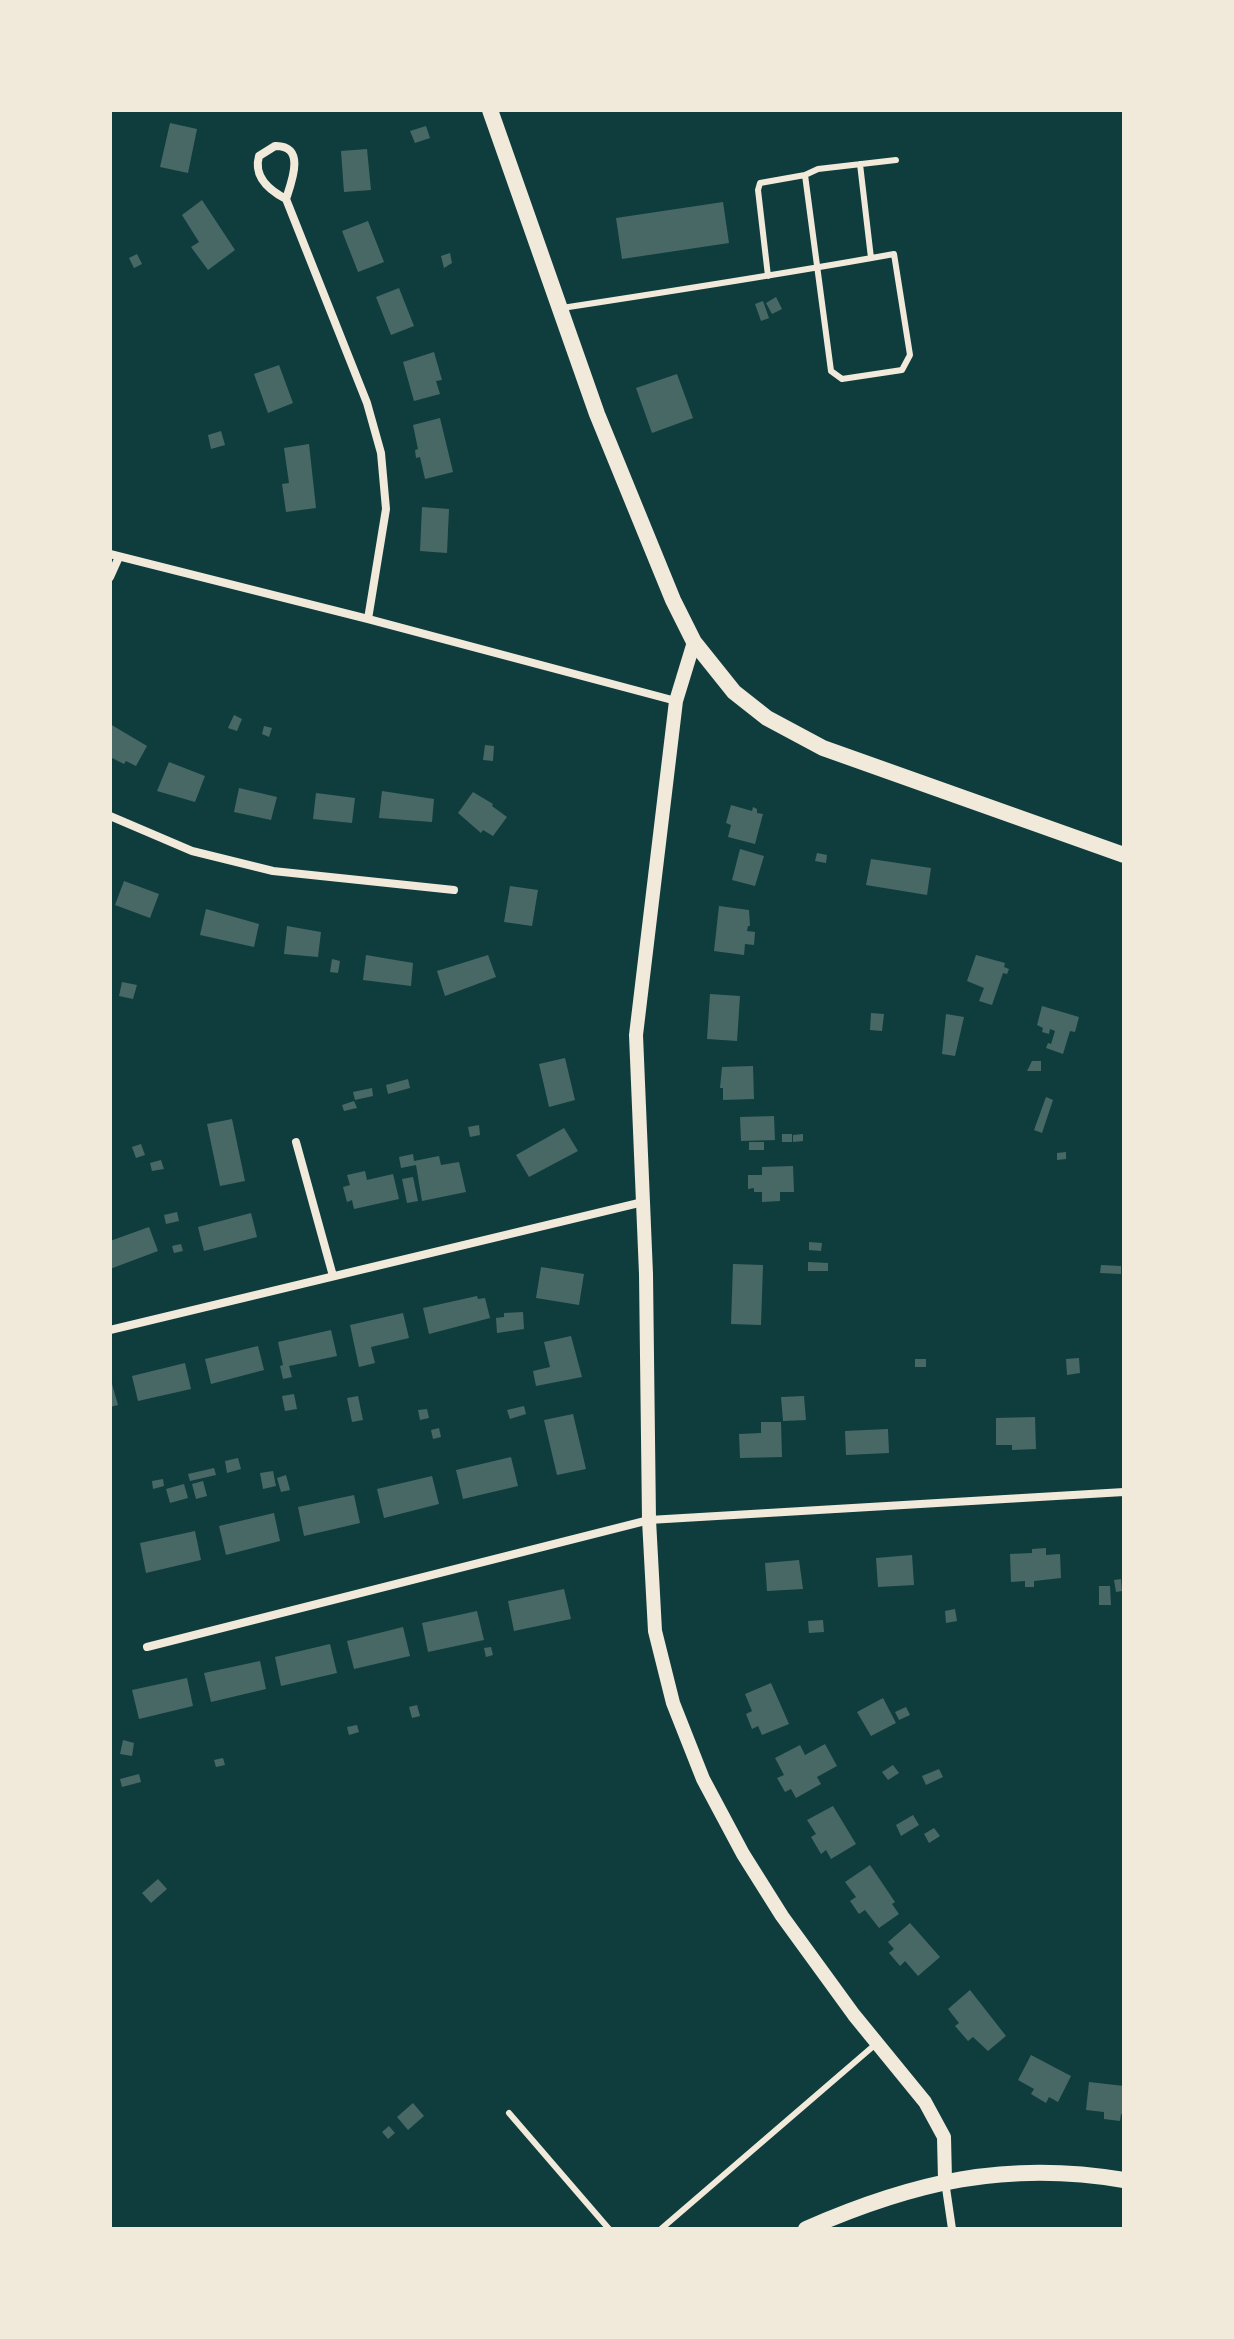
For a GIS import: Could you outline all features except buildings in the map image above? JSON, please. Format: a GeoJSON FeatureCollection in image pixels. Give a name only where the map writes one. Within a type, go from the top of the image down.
{"type":"FeatureCollection","features":[{"type":"Feature","properties":{"kind":"main road"},"geometry":{"type":"LineString","coordinates":[[490,110],[558,309],[646,536],[694,642],[734,692],[767,718],[801,738],[860,763],[1124,855]]}},
{"type":"Feature","properties":{"kind":"main road"},"geometry":{"type":"LineString","coordinates":[[806,2229],[849,2210],[945,2180],[1031,2173],[1124,2180]]}},
{"type":"Feature","properties":{"kind":"street"},"geometry":{"type":"LineString","coordinates":[[286,199],[270,191],[259,172],[259,156],[275,146],[286,146],[292,150],[295,162],[286,199],[367,403],[381,453],[386,509],[368,619]]}},
{"type":"Feature","properties":{"kind":"street"},"geometry":{"type":"LineString","coordinates":[[110,577],[114,556],[368,619],[676,701]]}},
{"type":"Feature","properties":{"kind":"street"},"geometry":{"type":"LineString","coordinates":[[694,642],[676,701],[636,1035],[646,1274],[649,1520],[655,1631],[673,1703],[703,1779],[743,1854],[782,1916],[925,2102],[944,2137],[945,2180],[952,2229]]}},
{"type":"Feature","properties":{"kind":"street"},"geometry":{"type":"LineString","coordinates":[[110,816],[192,851],[273,871],[454,890]]}},
{"type":"Feature","properties":{"kind":"street"},"geometry":{"type":"LineString","coordinates":[[296,1142],[333,1276]]}},
{"type":"Feature","properties":{"kind":"street"},"geometry":{"type":"LineString","coordinates":[[110,1330],[643,1202]]}},
{"type":"Feature","properties":{"kind":"street"},"geometry":{"type":"LineString","coordinates":[[147,1647],[649,1520],[1124,1492]]}},
{"type":"Feature","properties":{"kind":"lane"},"geometry":{"type":"LineString","coordinates":[[768,276],[758,190],[760,183],[805,175],[818,169],[896,160]]}},
{"type":"Feature","properties":{"kind":"lane"},"geometry":{"type":"LineString","coordinates":[[860,164],[871,258]]}},
{"type":"Feature","properties":{"kind":"lane"},"geometry":{"type":"LineString","coordinates":[[558,309],[768,276],[815,268],[894,254],[910,355],[902,370],[842,379],[831,371],[815,268],[805,175]]}},
{"type":"Feature","properties":{"kind":"lane"},"geometry":{"type":"LineString","coordinates":[[661,2229],[877,2043]]}},
{"type":"Feature","properties":{"kind":"lane"},"geometry":{"type":"LineString","coordinates":[[509,2113],[609,2229]]}}]}
